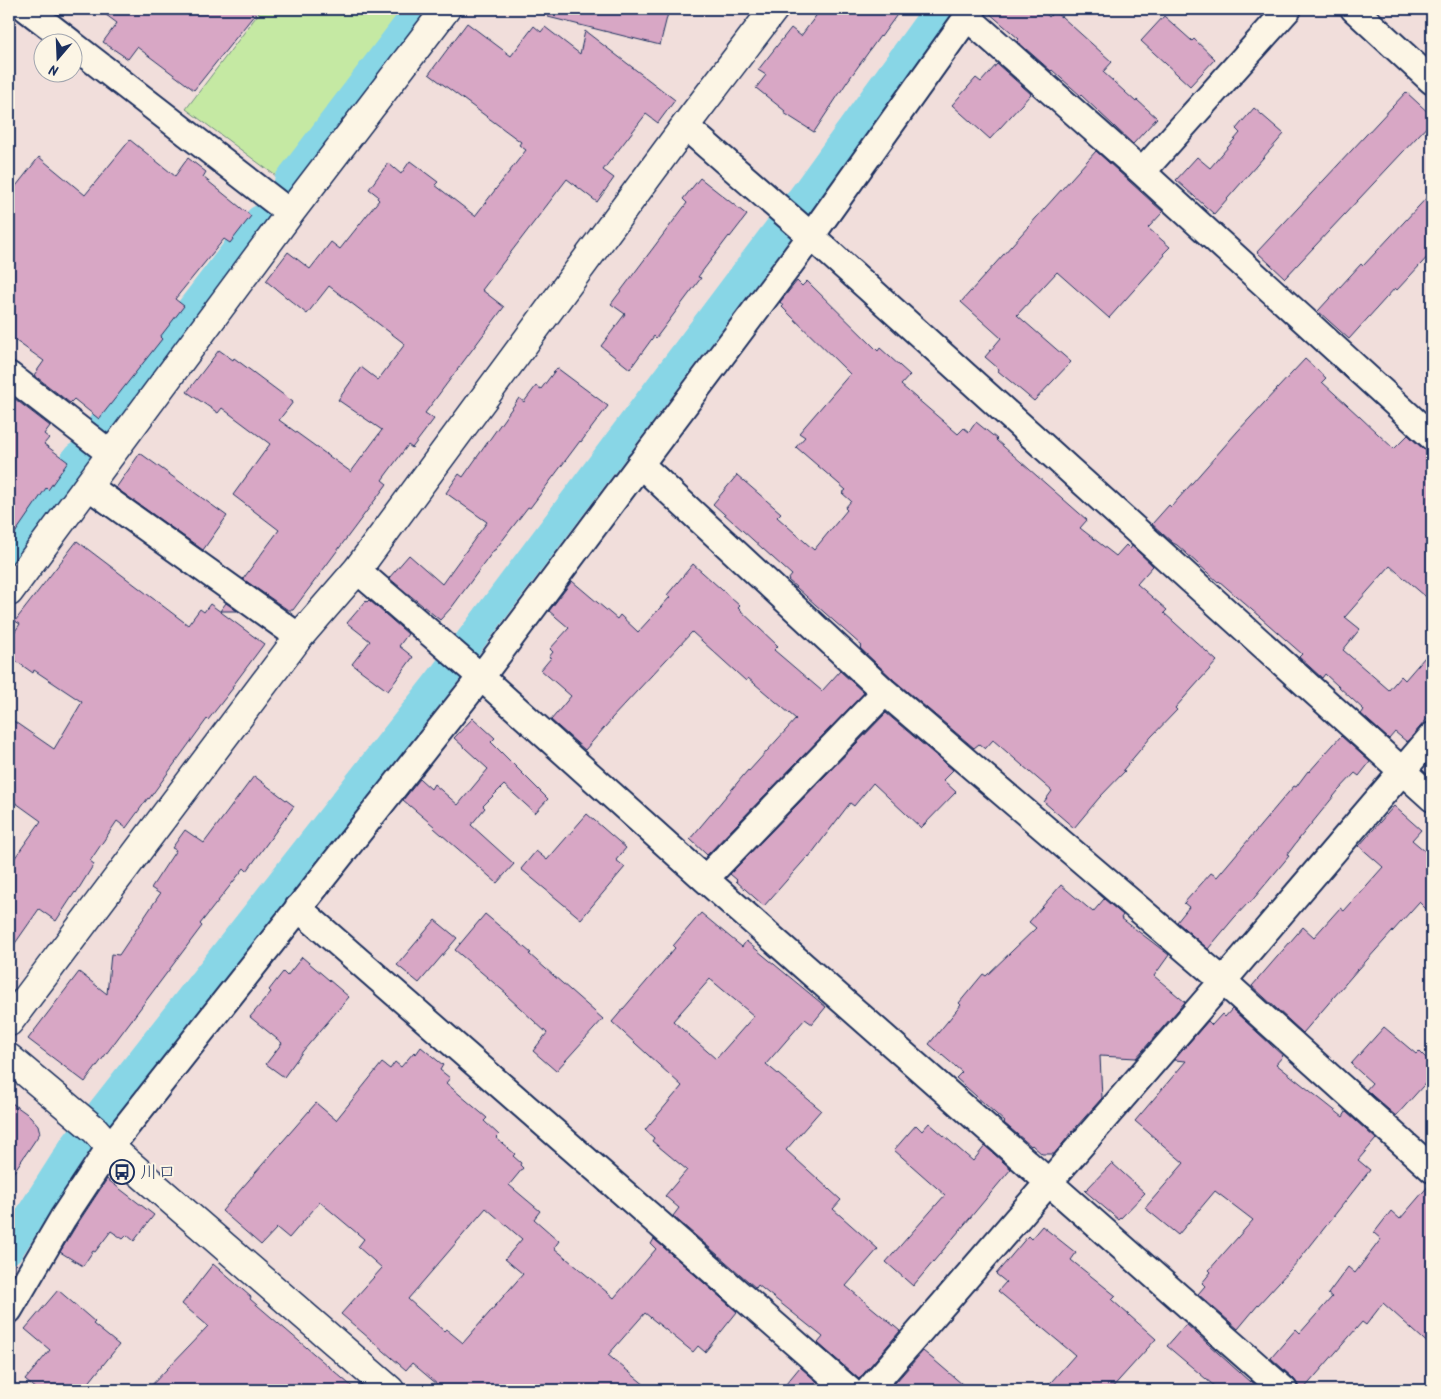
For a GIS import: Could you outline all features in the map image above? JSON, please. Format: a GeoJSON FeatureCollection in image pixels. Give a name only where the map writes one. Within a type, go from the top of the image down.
{"type":"FeatureCollection","features":[{"type":"Feature","properties":{"kind":"street"},"geometry":{"type":"LineString","coordinates":[[26,9],[56,32]]}},
{"type":"Feature","properties":{"kind":"street"},"geometry":{"type":"LineString","coordinates":[[9,592],[290,213],[446,9]]}},
{"type":"Feature","properties":{"kind":"street"},"geometry":{"type":"LineString","coordinates":[[9,1022],[299,637],[357,570],[685,126],[774,9]]}},
{"type":"Feature","properties":{"kind":"street"},"geometry":{"type":"LineString","coordinates":[[1142,172],[1288,9]]}},
{"type":"Feature","properties":{"kind":"street"},"geometry":{"type":"LineString","coordinates":[[1354,9],[1432,81]]}},
{"type":"Feature","properties":{"kind":"street"},"geometry":{"type":"LineString","coordinates":[[9,1310],[63,1218],[103,1138],[298,908],[480,677],[811,236],[970,13],[1432,437]]}},
{"type":"Feature","properties":{"kind":"street"},"geometry":{"type":"LineString","coordinates":[[82,52],[290,213]]}},
{"type":"Feature","properties":{"kind":"street"},"geometry":{"type":"LineString","coordinates":[[685,126],[811,236],[1432,798]]}},
{"type":"Feature","properties":{"kind":"street"},"geometry":{"type":"LineString","coordinates":[[9,375],[111,454]]}},
{"type":"Feature","properties":{"kind":"street"},"geometry":{"type":"LineString","coordinates":[[640,464],[885,692],[1223,981],[1432,1168]]}},
{"type":"Feature","properties":{"kind":"street"},"geometry":{"type":"LineString","coordinates":[[88,486],[299,637]]}},
{"type":"Feature","properties":{"kind":"street"},"geometry":{"type":"LineString","coordinates":[[357,570],[1284,1390]]}},
{"type":"Feature","properties":{"kind":"street"},"geometry":{"type":"LineString","coordinates":[[705,878],[885,692]]}},
{"type":"Feature","properties":{"kind":"street"},"geometry":{"type":"LineString","coordinates":[[869,1390],[1432,736]]}},
{"type":"Feature","properties":{"kind":"street"},"geometry":{"type":"LineString","coordinates":[[298,908],[849,1390]]}},
{"type":"Feature","properties":{"kind":"street"},"geometry":{"type":"LineString","coordinates":[[9,1058],[68,1107],[390,1390]]}},
{"type":"Feature","properties":{"kind":"green space"},"geometry":{"type":"Polygon","coordinates":[[[262,9],[413,9],[280,179],[186,109],[262,9]]]}},
{"type":"Feature","properties":{"kind":"building"},"geometry":{"type":"Polygon","coordinates":[[[98,9],[259,9],[194,90],[137,47],[128,59],[103,42],[117,23],[98,9]]]}},
{"type":"Feature","properties":{"kind":"building"},"geometry":{"type":"Polygon","coordinates":[[[549,9],[669,9],[660,45],[548,17],[549,9]]]}},
{"type":"Feature","properties":{"kind":"building"},"geometry":{"type":"Polygon","coordinates":[[[821,9],[901,9],[847,82],[814,132],[784,113],[785,111],[756,88],[766,75],[758,70],[791,28],[801,36],[821,9]]]}},
{"type":"Feature","properties":{"kind":"building"},"geometry":{"type":"Polygon","coordinates":[[[988,9],[1041,9],[1049,17],[1054,12],[1061,16],[1112,62],[1103,72],[1157,118],[1133,144],[1081,95],[1017,41],[1019,39],[988,12],[988,9]]]}},
{"type":"Feature","properties":{"kind":"building"},"geometry":{"type":"Polygon","coordinates":[[[1164,16],[1192,41],[1194,39],[1215,59],[1190,86],[1141,41],[1164,16]]]}},
{"type":"Feature","properties":{"kind":"building"},"geometry":{"type":"Polygon","coordinates":[[[467,23],[511,56],[534,26],[541,32],[545,27],[580,54],[585,31],[675,100],[658,123],[646,114],[603,170],[614,178],[597,202],[567,179],[482,290],[504,307],[425,413],[434,419],[412,448],[408,445],[382,480],[387,484],[293,610],[288,610],[243,579],[279,530],[233,495],[270,444],[222,408],[218,413],[187,392],[219,350],[233,360],[234,358],[293,402],[279,420],[351,472],[382,430],[338,400],[361,367],[378,380],[405,344],[329,286],[307,314],[266,281],[288,252],[310,269],[331,242],[340,249],[379,200],[378,196],[369,189],[388,163],[401,174],[410,161],[438,182],[435,185],[475,216],[526,150],[519,145],[521,142],[429,74],[467,23]]]}},
{"type":"Feature","properties":{"kind":"building"},"geometry":{"type":"Polygon","coordinates":[[[997,64],[1031,94],[990,139],[952,105],[976,78],[981,82],[997,64]]]}},
{"type":"Feature","properties":{"kind":"building"},"geometry":{"type":"Polygon","coordinates":[[[1406,92],[1432,116],[1432,121],[1285,278],[1257,252],[1406,92]]]}},
{"type":"Feature","properties":{"kind":"building"},"geometry":{"type":"Polygon","coordinates":[[[1254,108],[1284,134],[1214,214],[1176,180],[1197,157],[1210,168],[1240,133],[1236,129],[1254,108]]]}},
{"type":"Feature","properties":{"kind":"building"},"geometry":{"type":"Polygon","coordinates":[[[130,140],[175,176],[188,158],[206,172],[203,177],[251,216],[230,243],[224,239],[175,299],[184,306],[160,337],[162,339],[99,419],[74,399],[70,403],[34,375],[44,361],[9,336],[9,195],[39,157],[85,195],[130,140]]]}},
{"type":"Feature","properties":{"kind":"building"},"geometry":{"type":"Polygon","coordinates":[[[1096,151],[1163,212],[1148,228],[1170,247],[1109,318],[1057,272],[1017,315],[1071,362],[1034,401],[998,371],[999,369],[985,357],[1001,338],[961,302],[1096,151]]]}},
{"type":"Feature","properties":{"kind":"building"},"geometry":{"type":"Polygon","coordinates":[[[700,178],[747,215],[698,277],[701,278],[656,338],[654,336],[630,369],[601,346],[625,314],[611,304],[687,203],[683,199],[700,178]]]}},
{"type":"Feature","properties":{"kind":"building"},"geometry":{"type":"Polygon","coordinates":[[[1432,192],[1432,252],[1397,290],[1395,288],[1349,339],[1318,311],[1432,192]]]}},
{"type":"Feature","properties":{"kind":"building"},"geometry":{"type":"Polygon","coordinates":[[[797,281],[802,286],[807,281],[878,351],[880,348],[910,375],[901,385],[958,434],[964,428],[969,432],[976,422],[1087,520],[1080,528],[1116,556],[1126,545],[1130,549],[1132,546],[1153,566],[1137,584],[1167,610],[1164,613],[1217,661],[1175,708],[1177,710],[1123,770],[1125,771],[1074,828],[1044,802],[1052,791],[993,740],[985,749],[979,744],[974,748],[895,681],[860,648],[862,646],[788,580],[792,575],[713,504],[737,475],[781,513],[777,517],[814,550],[847,510],[845,508],[851,501],[842,493],[846,490],[796,447],[805,437],[799,433],[850,374],[782,307],[780,302],[797,281]]]}},
{"type":"Feature","properties":{"kind":"building"},"geometry":{"type":"Polygon","coordinates":[[[1305,359],[1326,378],[1322,382],[1394,449],[1408,435],[1422,448],[1432,454],[1432,602],[1390,566],[1345,617],[1360,629],[1343,650],[1389,690],[1401,676],[1405,680],[1432,649],[1432,713],[1407,742],[1395,732],[1389,739],[1361,714],[1364,710],[1325,674],[1322,678],[1299,657],[1302,654],[1152,524],[1169,505],[1171,507],[1305,359]]]}},
{"type":"Feature","properties":{"kind":"building"},"geometry":{"type":"Polygon","coordinates":[[[557,368],[608,406],[530,508],[528,507],[440,620],[389,578],[409,555],[442,584],[487,522],[446,493],[459,474],[463,477],[519,398],[524,402],[536,386],[541,389],[557,368]]]}},
{"type":"Feature","properties":{"kind":"building"},"geometry":{"type":"Polygon","coordinates":[[[15,399],[50,426],[44,434],[49,438],[44,444],[68,462],[48,490],[46,488],[9,542],[9,408],[15,399]]]}},
{"type":"Feature","properties":{"kind":"building"},"geometry":{"type":"Polygon","coordinates":[[[140,453],[227,516],[203,550],[116,488],[140,453]]]}},
{"type":"Feature","properties":{"kind":"building"},"geometry":{"type":"Polygon","coordinates":[[[77,541],[188,625],[200,609],[204,612],[210,604],[264,644],[233,688],[207,719],[126,828],[117,821],[90,861],[94,864],[56,921],[39,909],[9,952],[9,866],[41,821],[9,798],[9,718],[54,749],[82,702],[34,670],[33,673],[9,656],[9,640],[20,624],[15,621],[77,541]]]}},
{"type":"Feature","properties":{"kind":"building"},"geometry":{"type":"Polygon","coordinates":[[[693,564],[740,606],[738,608],[778,646],[774,650],[822,691],[840,671],[864,693],[707,855],[690,839],[748,770],[796,719],[748,678],[746,681],[692,632],[611,719],[585,750],[551,720],[571,696],[541,670],[551,658],[549,657],[553,652],[550,649],[569,628],[549,611],[572,581],[617,619],[620,615],[638,632],[670,597],[667,595],[693,564]]]}},
{"type":"Feature","properties":{"kind":"building"},"geometry":{"type":"Polygon","coordinates":[[[369,600],[408,634],[399,646],[413,657],[388,691],[352,664],[370,641],[347,623],[369,600]]]}},
{"type":"Feature","properties":{"kind":"building"},"geometry":{"type":"Polygon","coordinates":[[[226,603],[237,611],[220,611],[226,603]]]}},
{"type":"Feature","properties":{"kind":"building"},"geometry":{"type":"Polygon","coordinates":[[[886,713],[953,770],[943,780],[956,792],[921,828],[873,783],[854,806],[850,803],[809,857],[764,906],[730,874],[886,713]]]}},
{"type":"Feature","properties":{"kind":"building"},"geometry":{"type":"Polygon","coordinates":[[[473,718],[495,738],[491,742],[548,799],[535,813],[504,785],[483,806],[485,808],[471,825],[514,864],[497,883],[403,800],[420,779],[431,789],[434,784],[458,805],[488,769],[454,738],[473,718]]]}},
{"type":"Feature","properties":{"kind":"building"},"geometry":{"type":"Polygon","coordinates":[[[1341,736],[1370,762],[1359,776],[1355,773],[1338,791],[1299,839],[1287,855],[1289,856],[1208,949],[1177,922],[1189,907],[1184,903],[1211,873],[1217,877],[1294,786],[1296,787],[1308,771],[1341,736]]]}},
{"type":"Feature","properties":{"kind":"building"},"geometry":{"type":"Polygon","coordinates":[[[254,776],[294,806],[247,871],[244,868],[200,924],[202,926],[85,1082],[28,1039],[79,972],[107,994],[111,954],[119,955],[160,894],[151,888],[176,850],[172,848],[185,830],[204,843],[254,776]]]}},
{"type":"Feature","properties":{"kind":"building"},"geometry":{"type":"Polygon","coordinates":[[[1394,806],[1421,830],[1412,840],[1432,857],[1432,915],[1419,902],[1303,1033],[1252,986],[1303,927],[1314,937],[1340,908],[1344,911],[1383,867],[1359,846],[1394,806]]]}},
{"type":"Feature","properties":{"kind":"building"},"geometry":{"type":"Polygon","coordinates":[[[587,814],[626,848],[616,860],[625,867],[581,919],[521,869],[536,851],[547,860],[587,814]]]}},
{"type":"Feature","properties":{"kind":"building"},"geometry":{"type":"Polygon","coordinates":[[[1061,885],[1093,912],[1104,899],[1123,915],[1121,918],[1169,955],[1154,976],[1185,1002],[1136,1058],[1100,1056],[1102,1098],[1054,1154],[1042,1154],[1004,1123],[956,1078],[962,1072],[929,1044],[961,1005],[959,1003],[983,974],[986,976],[1036,928],[1029,922],[1061,885]]]}},
{"type":"Feature","properties":{"kind":"building"},"geometry":{"type":"Polygon","coordinates":[[[701,913],[742,947],[746,941],[826,1007],[812,1024],[805,1019],[766,1064],[821,1110],[786,1150],[841,1200],[833,1209],[878,1249],[846,1286],[900,1331],[859,1379],[818,1343],[823,1337],[758,1285],[756,1288],[673,1216],[679,1208],[665,1196],[687,1170],[652,1141],[654,1138],[645,1130],[682,1086],[612,1022],[675,948],[673,946],[701,913]],[[710,979],[673,1021],[716,1059],[754,1016],[710,979]]]}},
{"type":"Feature","properties":{"kind":"building"},"geometry":{"type":"Polygon","coordinates":[[[485,914],[603,1019],[556,1071],[533,1051],[547,1033],[507,994],[455,950],[485,914]]]}},
{"type":"Feature","properties":{"kind":"building"},"geometry":{"type":"Polygon","coordinates":[[[435,920],[457,938],[419,983],[397,965],[435,920]]]}},
{"type":"Feature","properties":{"kind":"building"},"geometry":{"type":"Polygon","coordinates":[[[302,957],[349,997],[303,1051],[284,1077],[266,1064],[282,1043],[250,1017],[271,992],[269,990],[283,972],[287,976],[302,957]]]}},
{"type":"Feature","properties":{"kind":"building"},"geometry":{"type":"Polygon","coordinates":[[[1232,1009],[1283,1056],[1276,1064],[1343,1117],[1346,1112],[1376,1139],[1358,1160],[1370,1170],[1300,1259],[1238,1329],[1198,1294],[1205,1286],[1202,1283],[1211,1272],[1209,1270],[1253,1220],[1215,1191],[1178,1235],[1145,1208],[1184,1163],[1135,1121],[1186,1061],[1174,1060],[1208,1021],[1212,1025],[1222,1014],[1225,1017],[1232,1009]]]}},
{"type":"Feature","properties":{"kind":"building"},"geometry":{"type":"Polygon","coordinates":[[[1384,1027],[1416,1054],[1419,1051],[1432,1064],[1432,1076],[1396,1116],[1366,1090],[1372,1083],[1351,1064],[1384,1027]]]}},
{"type":"Feature","properties":{"kind":"building"},"geometry":{"type":"Polygon","coordinates":[[[421,1047],[443,1065],[440,1070],[450,1078],[446,1083],[487,1118],[484,1121],[499,1135],[496,1138],[515,1154],[513,1156],[521,1163],[520,1165],[523,1168],[509,1185],[540,1211],[534,1219],[559,1241],[554,1248],[614,1298],[656,1249],[651,1244],[654,1239],[737,1312],[705,1352],[698,1346],[693,1352],[645,1313],[608,1355],[651,1390],[444,1390],[412,1363],[406,1370],[341,1314],[382,1268],[358,1247],[364,1239],[320,1202],[289,1238],[277,1228],[261,1245],[222,1211],[316,1103],[336,1120],[382,1063],[390,1069],[395,1062],[401,1067],[414,1052],[416,1054],[421,1047]],[[486,1208],[408,1299],[444,1331],[446,1329],[463,1343],[523,1274],[505,1259],[522,1239],[486,1208]]]}},
{"type":"Feature","properties":{"kind":"building"},"geometry":{"type":"Polygon","coordinates":[[[9,1101],[30,1116],[38,1125],[40,1133],[9,1179],[9,1101]]]}},
{"type":"Feature","properties":{"kind":"building"},"geometry":{"type":"Polygon","coordinates":[[[929,1123],[973,1161],[985,1146],[1011,1169],[913,1286],[886,1262],[945,1195],[894,1150],[916,1125],[922,1131],[929,1123]]]}},
{"type":"Feature","properties":{"kind":"building"},"geometry":{"type":"Polygon","coordinates":[[[1112,1163],[1145,1193],[1119,1220],[1085,1191],[1112,1163]]]}},
{"type":"Feature","properties":{"kind":"building"},"geometry":{"type":"Polygon","coordinates":[[[107,1179],[154,1215],[134,1241],[127,1235],[123,1239],[111,1231],[95,1252],[93,1251],[83,1266],[60,1252],[107,1179]]]}},
{"type":"Feature","properties":{"kind":"building"},"geometry":{"type":"Polygon","coordinates":[[[1432,1184],[1432,1347],[1383,1303],[1366,1325],[1362,1322],[1303,1390],[1299,1390],[1294,1379],[1271,1358],[1296,1329],[1300,1333],[1332,1297],[1328,1294],[1348,1267],[1355,1273],[1381,1239],[1374,1233],[1391,1211],[1400,1219],[1432,1184]]]}},
{"type":"Feature","properties":{"kind":"building"},"geometry":{"type":"Polygon","coordinates":[[[1042,1226],[1076,1253],[1071,1260],[1116,1296],[1112,1300],[1156,1339],[1110,1390],[1044,1390],[1075,1355],[998,1291],[1006,1282],[996,1274],[1028,1236],[1031,1239],[1042,1226]]]}},
{"type":"Feature","properties":{"kind":"building"},"geometry":{"type":"Polygon","coordinates":[[[213,1264],[251,1297],[250,1299],[356,1390],[147,1390],[208,1326],[182,1304],[213,1264]]]}},
{"type":"Feature","properties":{"kind":"building"},"geometry":{"type":"Polygon","coordinates":[[[58,1290],[95,1322],[93,1324],[119,1345],[83,1390],[37,1390],[25,1380],[50,1350],[25,1329],[58,1290]]]}},
{"type":"Feature","properties":{"kind":"building"},"geometry":{"type":"Polygon","coordinates":[[[1186,1324],[1250,1382],[1262,1390],[1219,1390],[1167,1346],[1186,1324]]]}},
{"type":"Feature","properties":{"kind":"building"},"geometry":{"type":"Polygon","coordinates":[[[923,1351],[934,1360],[969,1390],[889,1390],[923,1351]]]}},
{"type":"Feature","properties":{"kind":"building"},"geometry":{"type":"Polygon","coordinates":[[[800,1367],[826,1390],[781,1390],[800,1367]]]}},
{"type":"Feature","properties":{"kind":"waterway"},"geometry":{"type":"LineString","coordinates":[[289,181],[420,9]]}},
{"type":"Feature","properties":{"kind":"waterway"},"geometry":{"type":"LineString","coordinates":[[9,1249],[74,1147],[439,682],[806,193],[939,9]]}},
{"type":"Feature","properties":{"kind":"waterway"},"geometry":{"type":"LineString","coordinates":[[102,426],[260,220]]}},
{"type":"Feature","properties":{"kind":"waterway"},"geometry":{"type":"LineString","coordinates":[[9,551],[78,457]]}},
{"type":"Feature","properties":{"kind":"place","name":"川口"},"geometry":{"type":"Point","coordinates":[122,1172]}}]}
